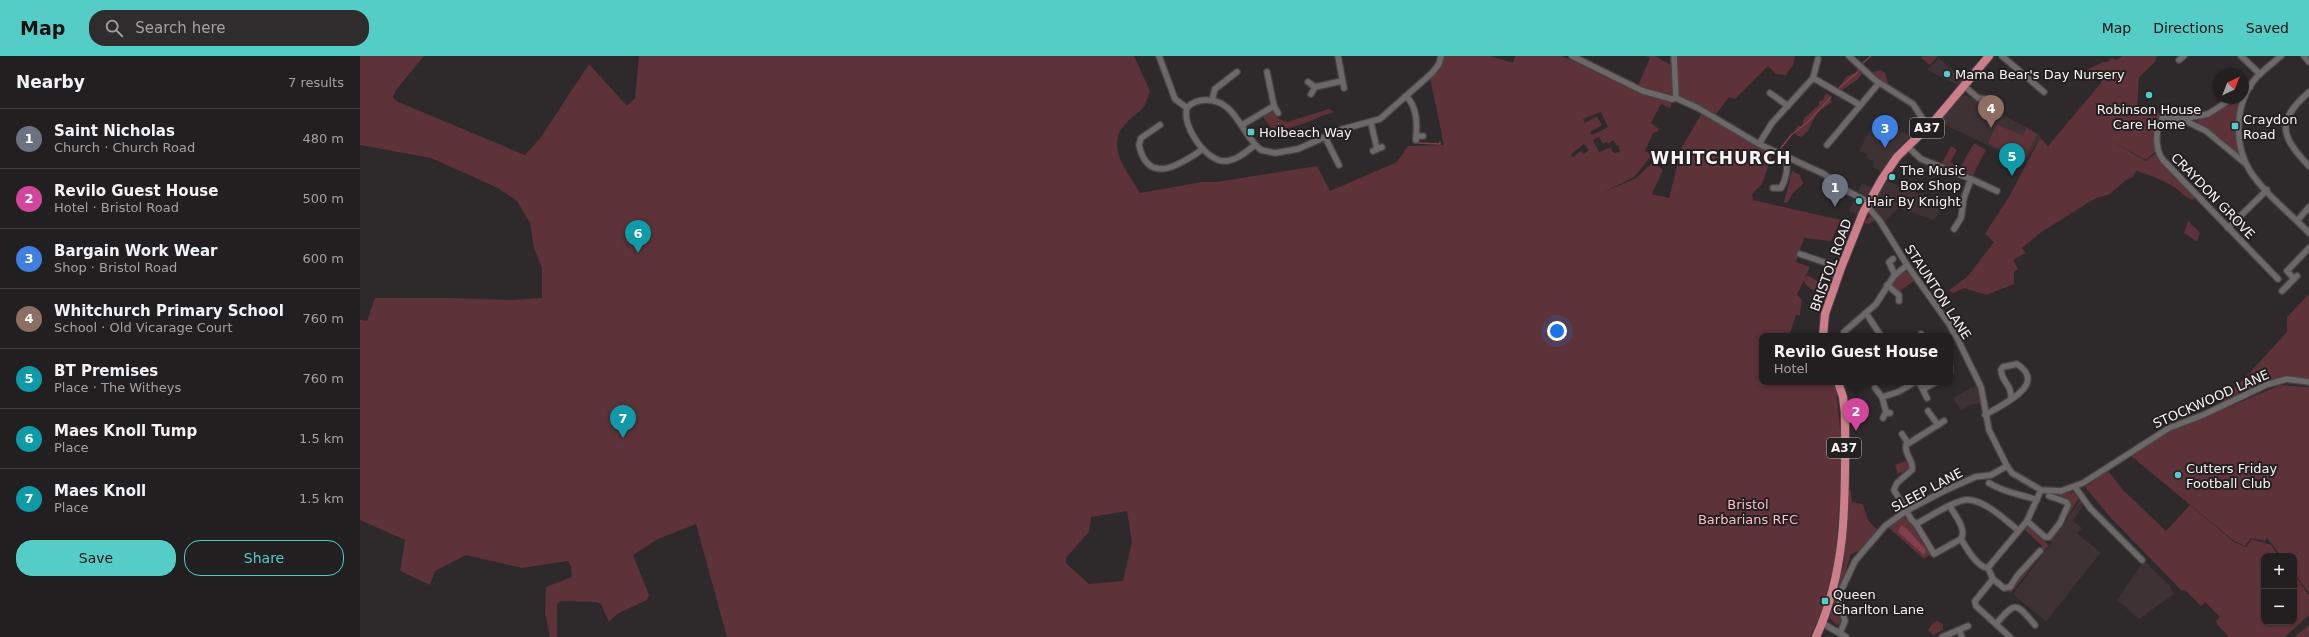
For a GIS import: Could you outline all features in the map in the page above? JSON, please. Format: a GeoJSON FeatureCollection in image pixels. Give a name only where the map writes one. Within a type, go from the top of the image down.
{"type":"FeatureCollection","features":[{"type":"Feature","properties":{"kind":"highway","name":"BRISTOL ROAD"},"geometry":{"type":"LineString","coordinates":[[1823,333],[1825,314],[1842,268],[1868,204],[1889,168],[1907,146],[1928,127],[1963,85],[1990,56]]}},
{"type":"Feature","properties":{"kind":"highway","name":"A37"},"geometry":{"type":"LineString","coordinates":[[1816,637],[1837,579],[1843,533],[1845,414],[1839,385]]}},
{"type":"Feature","properties":{"kind":"street"},"geometry":{"type":"LineString","coordinates":[[1159,56],[1175,99],[1187,108]]}},
{"type":"Feature","properties":{"kind":"street"},"geometry":{"type":"LineString","coordinates":[[1308,82],[1316,87],[1343,84],[1338,56]]}},
{"type":"Feature","properties":{"kind":"street"},"geometry":{"type":"LineString","coordinates":[[1256,145],[1235,158],[1225,161],[1212,158],[1188,126],[1185,116],[1187,108],[1195,101],[1212,100],[1229,108],[1256,145],[1267,153],[1298,150],[1348,127],[1371,123],[1387,115],[1436,69],[1441,56]]}},
{"type":"Feature","properties":{"kind":"street"},"geometry":{"type":"LineString","coordinates":[[1572,56],[1643,91],[1672,100],[1676,98],[1698,108],[1759,144],[1828,176],[1868,204]]}},
{"type":"Feature","properties":{"kind":"street"},"geometry":{"type":"LineString","coordinates":[[1674,56],[1676,98]]}},
{"type":"Feature","properties":{"kind":"street"},"geometry":{"type":"LineString","coordinates":[[1849,56],[1879,82],[1913,104],[1928,127]]}},
{"type":"Feature","properties":{"kind":"street"},"geometry":{"type":"LineString","coordinates":[[2002,56],[2044,92]]}},
{"type":"Feature","properties":{"kind":"street"},"geometry":{"type":"LineString","coordinates":[[2179,60],[2184,56]]}},
{"type":"Feature","properties":{"kind":"street"},"geometry":{"type":"LineString","coordinates":[[2241,56],[2260,74]]}},
{"type":"Feature","properties":{"kind":"street"},"geometry":{"type":"LineString","coordinates":[[2247,164],[2240,143],[2239,122],[2243,102],[2250,87],[2260,74],[2281,56]]}},
{"type":"Feature","properties":{"kind":"street"},"geometry":{"type":"LineString","coordinates":[[2304,56],[2309,62]]}},
{"type":"Feature","properties":{"kind":"street"},"geometry":{"type":"LineString","coordinates":[[1759,144],[1772,123],[1813,78],[1818,59]]}},
{"type":"Feature","properties":{"kind":"street"},"geometry":{"type":"LineString","coordinates":[[1261,78],[1267,74],[1274,106],[1278,113]]}},
{"type":"Feature","properties":{"kind":"street"},"geometry":{"type":"LineString","coordinates":[[1212,100],[1215,89],[1236,76]]}},
{"type":"Feature","properties":{"kind":"street"},"geometry":{"type":"LineString","coordinates":[[1813,78],[1860,105]]}},
{"type":"Feature","properties":{"kind":"street"},"geometry":{"type":"LineString","coordinates":[[1827,145],[1879,82]]}},
{"type":"Feature","properties":{"kind":"street"},"geometry":{"type":"LineString","coordinates":[[1963,85],[1978,98],[1988,99]]}},
{"type":"Feature","properties":{"kind":"street"},"geometry":{"type":"LineString","coordinates":[[1311,94],[1316,87]]}},
{"type":"Feature","properties":{"kind":"street"},"geometry":{"type":"LineString","coordinates":[[1769,92],[1788,106]]}},
{"type":"Feature","properties":{"kind":"street"},"geometry":{"type":"LineString","coordinates":[[2309,92],[2289,112],[2286,128],[2290,146],[2309,166]]}},
{"type":"Feature","properties":{"kind":"street"},"geometry":{"type":"LineString","coordinates":[[1406,96],[1413,103],[1415,109],[1418,137]]}},
{"type":"Feature","properties":{"kind":"street"},"geometry":{"type":"LineString","coordinates":[[2182,119],[2208,114],[2224,104]]}},
{"type":"Feature","properties":{"kind":"street"},"geometry":{"type":"LineString","coordinates":[[1242,125],[1274,106]]}},
{"type":"Feature","properties":{"kind":"street","name":"CRAYDON GROVE"},"geometry":{"type":"LineString","coordinates":[[2182,119],[2162,118],[2157,143],[2160,155],[2278,279]]}},
{"type":"Feature","properties":{"kind":"street"},"geometry":{"type":"LineString","coordinates":[[2182,119],[2211,134],[2247,164],[2267,190],[2309,233]]}},
{"type":"Feature","properties":{"kind":"street"},"geometry":{"type":"LineString","coordinates":[[1371,123],[1377,149]]}},
{"type":"Feature","properties":{"kind":"street"},"geometry":{"type":"LineString","coordinates":[[1159,128],[1141,138],[1138,145],[1145,160],[1154,169],[1160,169],[1180,163],[1203,148]]}},
{"type":"Feature","properties":{"kind":"street"},"geometry":{"type":"LineString","coordinates":[[1325,137],[1339,166]]}},
{"type":"Feature","properties":{"kind":"street"},"geometry":{"type":"LineString","coordinates":[[1907,146],[1921,159],[1997,191]]}},
{"type":"Feature","properties":{"kind":"street"},"geometry":{"type":"LineString","coordinates":[[1773,188],[1781,188],[1785,181],[1788,167],[1786,156]]}},
{"type":"Feature","properties":{"kind":"street"},"geometry":{"type":"LineString","coordinates":[[1954,229],[1961,225],[1964,198],[1971,179]]}},
{"type":"Feature","properties":{"kind":"street"},"geometry":{"type":"LineString","coordinates":[[2228,228],[2267,190]]}},
{"type":"Feature","properties":{"kind":"street","name":"STAUNTON LANE"},"geometry":{"type":"LineString","coordinates":[[1868,204],[1907,265],[1949,324],[1960,344],[1981,387],[1989,430],[2007,466],[2012,473],[2041,490],[2057,492],[2066,490]]}},
{"type":"Feature","properties":{"kind":"street"},"geometry":{"type":"LineString","coordinates":[[2297,221],[2309,207]]}},
{"type":"Feature","properties":{"kind":"street"},"geometry":{"type":"LineString","coordinates":[[2282,291],[2296,277],[2287,271],[2309,248]]}},
{"type":"Feature","properties":{"kind":"street"},"geometry":{"type":"LineString","coordinates":[[1800,254],[1842,268]]}},
{"type":"Feature","properties":{"kind":"street"},"geometry":{"type":"LineString","coordinates":[[1890,261],[1895,275]]}},
{"type":"Feature","properties":{"kind":"street"},"geometry":{"type":"LineString","coordinates":[[1846,332],[1876,304],[1887,285],[1895,275],[1907,265]]}},
{"type":"Feature","properties":{"kind":"street"},"geometry":{"type":"LineString","coordinates":[[1887,285],[1901,294],[1899,301]]}},
{"type":"Feature","properties":{"kind":"street"},"geometry":{"type":"LineString","coordinates":[[1866,313],[1877,326],[1880,333]]}},
{"type":"Feature","properties":{"kind":"street"},"geometry":{"type":"LineString","coordinates":[[1985,415],[2011,399],[2022,392],[2028,383],[2024,371],[2017,364],[2003,367],[2001,370],[2002,377],[2011,389],[2011,399]]}},
{"type":"Feature","properties":{"kind":"street","name":"STOCKWOOD LANE"},"geometry":{"type":"LineString","coordinates":[[2066,490],[2075,487],[2168,428],[2204,415],[2278,381],[2287,379],[2309,382]]}},
{"type":"Feature","properties":{"kind":"street"},"geometry":{"type":"LineString","coordinates":[[1882,397],[1898,392],[1910,385]]}},
{"type":"Feature","properties":{"kind":"street"},"geometry":{"type":"LineString","coordinates":[[1921,385],[1927,398]]}},
{"type":"Feature","properties":{"kind":"street"},"geometry":{"type":"LineString","coordinates":[[1923,389],[1930,385]]}},
{"type":"Feature","properties":{"kind":"street"},"geometry":{"type":"LineString","coordinates":[[1875,388],[1882,397],[1886,414]]}},
{"type":"Feature","properties":{"kind":"street"},"geometry":{"type":"LineString","coordinates":[[1928,410],[1938,425]]}},
{"type":"Feature","properties":{"kind":"street"},"geometry":{"type":"LineString","coordinates":[[1908,443],[1944,421]]}},
{"type":"Feature","properties":{"kind":"street"},"geometry":{"type":"LineString","coordinates":[[1902,434],[1908,443],[1906,452],[1912,462],[1912,470],[1897,483],[1894,490],[1911,519],[1916,524],[1932,556],[1961,539],[1964,532],[1950,506]]}},
{"type":"Feature","properties":{"kind":"street","name":"SLEEP LANE"},"geometry":{"type":"LineString","coordinates":[[1840,633],[1846,621],[1840,605],[1840,593],[1852,565],[1881,530],[1906,511],[1946,490],[1975,478],[1991,474],[2007,466]]}},
{"type":"Feature","properties":{"kind":"street"},"geometry":{"type":"LineString","coordinates":[[1989,483],[2003,492],[2022,494],[2037,500]]}},
{"type":"Feature","properties":{"kind":"street"},"geometry":{"type":"LineString","coordinates":[[2075,487],[2090,508],[2142,560]]}},
{"type":"Feature","properties":{"kind":"street"},"geometry":{"type":"LineString","coordinates":[[1988,568],[2027,521],[2041,490]]}},
{"type":"Feature","properties":{"kind":"street"},"geometry":{"type":"LineString","coordinates":[[2027,521],[2045,537],[2049,537],[2060,523],[2068,505],[2066,502],[2049,496]]}},
{"type":"Feature","properties":{"kind":"street"},"geometry":{"type":"LineString","coordinates":[[1916,524],[1950,506],[1966,500],[1977,501],[2018,530]]}},
{"type":"Feature","properties":{"kind":"street"},"geometry":{"type":"LineString","coordinates":[[1961,539],[1979,564],[1984,568],[1988,568]]}},
{"type":"Feature","properties":{"kind":"street"},"geometry":{"type":"LineString","coordinates":[[1988,568],[1993,579],[2004,588],[2010,587],[2017,576],[2040,551]]}},
{"type":"Feature","properties":{"kind":"street"},"geometry":{"type":"LineString","coordinates":[[1993,579],[1975,600],[1975,603],[2010,637]]}},
{"type":"Feature","properties":{"kind":"street"},"geometry":{"type":"LineString","coordinates":[[1996,624],[2010,608],[2016,606],[2020,608],[2035,625]]}},
{"type":"Feature","properties":{"kind":"street"},"geometry":{"type":"LineString","coordinates":[[1822,623],[1846,637]]}},
{"type":"Feature","properties":{"kind":"street"},"geometry":{"type":"LineString","coordinates":[[1942,637],[1968,626]]}},
{"type":"Feature","properties":{"kind":"street"},"geometry":{"type":"LineString","coordinates":[[1959,630],[1962,637]]}},
{"type":"Feature","properties":{"kind":"shaded area","name":"Mama Bear's Day Nursery"},"geometry":{"type":"Polygon","coordinates":[[[1939,58],[1963,79],[1958,85],[1927,70],[1939,58]]]}},
{"type":"Feature","properties":{"kind":"shaded area"},"geometry":{"type":"Polygon","coordinates":[[[1963,94],[2041,135],[2025,163],[1939,122],[1963,94]]]}},
{"type":"Feature","properties":{"kind":"shaded area"},"geometry":{"type":"Polygon","coordinates":[[[1876,119],[1911,136],[1897,149],[1881,172],[1873,167],[1874,161],[1866,158],[1867,154],[1859,151],[1876,119]]]}},
{"type":"Feature","properties":{"kind":"shaded area"},"geometry":{"type":"Polygon","coordinates":[[[1884,180],[1945,204],[1934,220],[1899,208],[1884,222],[1873,206],[1865,203],[1859,215],[1849,211],[1862,183],[1878,191],[1884,180]]]}},
{"type":"Feature","properties":{"kind":"shaded area"},"geometry":{"type":"Polygon","coordinates":[[[1976,385],[1981,403],[1970,405],[1961,411],[1953,398],[1976,385]]]}},
{"type":"Feature","properties":{"kind":"shaded area"},"geometry":{"type":"Polygon","coordinates":[[[2080,499],[2084,504],[2073,521],[2082,528],[2077,534],[2101,552],[2046,622],[2013,594],[2053,541],[2080,499]]]}},
{"type":"Feature","properties":{"kind":"shaded area"},"geometry":{"type":"Polygon","coordinates":[[[1901,525],[1907,529],[1926,550],[1924,555],[1898,532],[1901,525]]]}},
{"type":"Feature","properties":{"kind":"shaded area"},"geometry":{"type":"Polygon","coordinates":[[[2144,561],[2169,585],[2174,594],[2139,619],[2117,600],[2144,561]]]}},
{"type":"Feature","properties":{"kind":"green space","name":"Bristol Barbarians RFC"},"geometry":{"type":"Polygon","coordinates":[[[360,56],[424,56],[396,90],[393,97],[396,101],[525,155],[541,137],[589,64],[627,106],[635,98],[639,56],[1134,56],[1150,91],[1144,107],[1127,122],[1120,131],[1117,140],[1117,149],[1124,167],[1140,193],[1202,182],[1216,182],[1317,166],[1330,191],[1397,162],[1408,146],[1444,145],[1430,78],[1441,68],[1443,56],[1490,56],[1513,63],[1515,56],[1562,56],[1617,81],[1672,102],[1670,108],[1661,104],[1651,123],[1659,129],[1657,132],[1653,133],[1645,151],[1652,155],[1634,177],[1602,193],[1636,178],[1653,162],[1663,170],[1652,194],[1669,198],[1682,147],[1702,113],[1773,152],[1762,184],[1752,194],[1753,200],[1841,220],[1831,241],[1804,238],[1796,262],[1810,267],[1804,279],[1807,275],[1823,284],[1830,285],[1830,290],[1828,291],[1826,288],[1821,287],[1812,290],[1805,284],[1804,280],[1797,294],[1802,300],[1800,315],[1796,315],[1790,333],[1759,333],[1759,385],[1836,386],[1840,429],[1840,494],[1835,561],[1822,611],[1810,637],[727,637],[696,524],[658,539],[633,555],[649,595],[647,600],[617,614],[609,622],[601,604],[596,602],[561,601],[557,604],[557,637],[550,637],[545,613],[546,587],[572,577],[571,567],[568,561],[522,568],[466,555],[435,571],[430,585],[400,571],[405,540],[360,520],[360,320],[367,321],[375,298],[513,300],[542,298],[542,268],[534,248],[530,223],[517,201],[498,188],[431,158],[360,145],[360,56]],[[1601,112],[1583,119],[1585,123],[1597,116],[1602,125],[1590,132],[1592,135],[1608,127],[1601,112]],[[1599,137],[1593,140],[1599,152],[1612,147],[1611,149],[1614,153],[1620,152],[1619,145],[1617,146],[1613,140],[1608,144],[1607,142],[1603,144],[1599,137]],[[1584,144],[1571,154],[1573,157],[1581,151],[1584,154],[1589,150],[1584,144]],[[1127,511],[1091,517],[1089,532],[1066,558],[1066,563],[1089,584],[1123,581],[1132,542],[1127,511]]]}},
{"type":"Feature","properties":{"kind":"green space"},"geometry":{"type":"Polygon","coordinates":[[[1646,56],[1655,56],[1673,66],[1675,95],[1672,97],[1638,86],[1650,58],[1646,56]]]}},
{"type":"Feature","properties":{"kind":"green space"},"geometry":{"type":"Polygon","coordinates":[[[1676,56],[1795,56],[1793,65],[1786,75],[1776,74],[1768,66],[1735,99],[1729,97],[1716,114],[1678,96],[1676,56]]]}},
{"type":"Feature","properties":{"kind":"green space"},"geometry":{"type":"Polygon","coordinates":[[[1923,56],[1938,56],[1930,65],[1921,58],[1923,56]]]}},
{"type":"Feature","properties":{"kind":"green space"},"geometry":{"type":"Polygon","coordinates":[[[2122,56],[2157,56],[2155,62],[2139,77],[2137,108],[2165,114],[2161,116],[2155,152],[2146,160],[2109,140],[2146,161],[2156,153],[2159,160],[2195,198],[2193,200],[2188,198],[2167,183],[2136,171],[2133,177],[2126,180],[2110,194],[2094,199],[2040,233],[2022,248],[2026,253],[2013,260],[2018,269],[2014,272],[2014,284],[1986,295],[1964,288],[1954,293],[1948,291],[1967,277],[1994,242],[1985,234],[2010,195],[2040,138],[2048,146],[2101,83],[2101,75],[2099,74],[2096,76],[2087,73],[2088,69],[2103,62],[2108,62],[2112,58],[2117,60],[2122,56]]]}},
{"type":"Feature","properties":{"kind":"green space"},"geometry":{"type":"Polygon","coordinates":[[[1858,68],[1863,72],[1857,80],[1842,90],[1839,88],[1846,77],[1856,72],[1858,68]]]}},
{"type":"Feature","properties":{"kind":"green space"},"geometry":{"type":"Polygon","coordinates":[[[1881,70],[1885,73],[1888,82],[1885,83],[1869,73],[1881,70]]]}},
{"type":"Feature","properties":{"kind":"green space"},"geometry":{"type":"Polygon","coordinates":[[[1826,93],[1830,96],[1832,102],[1817,113],[1808,131],[1801,137],[1796,135],[1795,129],[1798,126],[1802,126],[1804,118],[1819,105],[1819,101],[1823,100],[1826,93]]]}},
{"type":"Feature","properties":{"kind":"green space"},"geometry":{"type":"Polygon","coordinates":[[[2228,104],[2240,104],[2236,120],[2239,149],[2236,153],[2196,121],[2217,112],[2228,104]]]}},
{"type":"Feature","properties":{"kind":"green space"},"geometry":{"type":"Polygon","coordinates":[[[1329,109],[1334,112],[1294,127],[1278,129],[1270,127],[1262,115],[1272,111],[1279,119],[1287,122],[1329,109]]]}},
{"type":"Feature","properties":{"kind":"green space"},"geometry":{"type":"Polygon","coordinates":[[[1997,124],[2023,136],[2026,128],[2037,134],[2024,161],[1988,143],[1997,124]]]}},
{"type":"Feature","properties":{"kind":"green space"},"geometry":{"type":"Polygon","coordinates":[[[1974,143],[1986,150],[1973,175],[1942,163],[1951,146],[1957,150],[1950,162],[1960,168],[1974,143]]]}},
{"type":"Feature","properties":{"kind":"green space"},"geometry":{"type":"Polygon","coordinates":[[[1792,171],[1800,175],[1803,184],[1793,193],[1787,203],[1784,202],[1792,171]]]}},
{"type":"Feature","properties":{"kind":"green space"},"geometry":{"type":"Polygon","coordinates":[[[1870,216],[1876,220],[1868,224],[1863,222],[1870,216]]]}},
{"type":"Feature","properties":{"kind":"green space"},"geometry":{"type":"Polygon","coordinates":[[[2188,221],[2200,233],[2197,242],[2184,233],[2188,221]]]}},
{"type":"Feature","properties":{"kind":"green space"},"geometry":{"type":"Polygon","coordinates":[[[1903,272],[1908,272],[1914,281],[1898,292],[1891,287],[1891,284],[1903,272]]]}},
{"type":"Feature","properties":{"kind":"green space"},"geometry":{"type":"Polygon","coordinates":[[[2309,294],[2309,379],[2296,377],[2274,380],[2264,383],[2222,404],[2219,402],[2242,381],[2287,332],[2287,317],[2309,294]]]}},
{"type":"Feature","properties":{"kind":"green space"},"geometry":{"type":"Polygon","coordinates":[[[2280,385],[2309,387],[2309,593],[2297,577],[2297,553],[2279,553],[2267,538],[2265,541],[2251,538],[2245,546],[2234,541],[2131,456],[2168,431],[2192,423],[2280,385]]]}},
{"type":"Feature","properties":{"kind":"green space"},"geometry":{"type":"Polygon","coordinates":[[[1906,461],[1909,469],[1903,475],[1901,472],[1898,474],[1895,465],[1906,461]]]}},
{"type":"Feature","properties":{"kind":"green space"},"geometry":{"type":"Polygon","coordinates":[[[2108,471],[2123,490],[2166,531],[2190,505],[2234,542],[2246,547],[2252,539],[2271,545],[2277,553],[2261,553],[2261,625],[2297,625],[2297,579],[2309,595],[2309,615],[2285,637],[2229,637],[2217,624],[2216,620],[2220,617],[2205,602],[2201,606],[2185,590],[2182,591],[2111,518],[2085,487],[2108,471]]]}},
{"type":"Feature","properties":{"kind":"green space"},"geometry":{"type":"Polygon","coordinates":[[[1851,490],[1852,502],[1863,504],[1868,520],[1877,530],[1859,551],[1851,554],[1838,595],[1843,618],[1842,623],[1836,625],[1830,618],[1830,613],[1844,564],[1846,494],[1851,490]]]}},
{"type":"Feature","properties":{"kind":"green space"},"geometry":{"type":"Polygon","coordinates":[[[2074,492],[2079,498],[2052,542],[2051,538],[2070,505],[2054,495],[2074,492]]]}},
{"type":"Feature","properties":{"kind":"green space"},"geometry":{"type":"Polygon","coordinates":[[[1903,516],[1915,527],[1921,541],[1932,553],[1924,559],[1889,528],[1903,516]]]}},
{"type":"Feature","properties":{"kind":"green space"},"geometry":{"type":"Polygon","coordinates":[[[2028,526],[2049,545],[2011,593],[2008,590],[2042,546],[2024,529],[2028,526]]]}},
{"type":"Feature","properties":{"kind":"green space"},"geometry":{"type":"Polygon","coordinates":[[[1937,621],[1943,624],[1943,630],[1933,635],[1928,630],[1933,623],[1937,621]]]}},
{"type":"Feature","properties":{"kind":"green space"},"geometry":{"type":"Polygon","coordinates":[[[2309,625],[2309,637],[2294,637],[2309,625]]]}},
{"type":"Feature","properties":{"kind":"waterway"},"geometry":{"type":"LineString","coordinates":[[1863,63],[1871,56]]}},
{"type":"Feature","properties":{"kind":"waterway"},"geometry":{"type":"LineString","coordinates":[[1839,88],[1858,72]]}},
{"type":"Feature","properties":{"kind":"waterway"},"geometry":{"type":"LineString","coordinates":[[1781,148],[1791,135],[1808,122],[1831,97]]}},
{"type":"Feature","properties":{"kind":"waterway"},"geometry":{"type":"LineString","coordinates":[[1419,143],[1440,144],[1440,142]]}},
{"type":"Feature","properties":{"kind":"place","name":"Mama Bear's Day Nursery"},"geometry":{"type":"Point","coordinates":[1947,74]}},
{"type":"Feature","properties":{"kind":"place","name":"Robinson House Care Home"},"geometry":{"type":"Point","coordinates":[2149,95]}},
{"type":"Feature","properties":{"kind":"place","name":"Craydon Road"},"geometry":{"type":"Point","coordinates":[2235,126]}},
{"type":"Feature","properties":{"kind":"place","name":"Whitchurch Primary School"},"geometry":{"type":"Point","coordinates":[1991,128]}},
{"type":"Feature","properties":{"kind":"place","name":"Holbeach Way"},"geometry":{"type":"Point","coordinates":[1251,132]}},
{"type":"Feature","properties":{"kind":"place","name":"Bargain Work Wear"},"geometry":{"type":"Point","coordinates":[1885,148]}},
{"type":"Feature","properties":{"kind":"place","name":"BT Premises"},"geometry":{"type":"Point","coordinates":[2012,176]}},
{"type":"Feature","properties":{"kind":"place","name":"The Music Box Shop"},"geometry":{"type":"Point","coordinates":[1892,177]}},
{"type":"Feature","properties":{"kind":"place","name":"Hair By Knight"},"geometry":{"type":"Point","coordinates":[1859,201]}},
{"type":"Feature","properties":{"kind":"place","name":"Saint Nicholas"},"geometry":{"type":"Point","coordinates":[1835,207]}},
{"type":"Feature","properties":{"kind":"place","name":"Maes Knoll Tump"},"geometry":{"type":"Point","coordinates":[638,253]}},
{"type":"Feature","properties":{"kind":"place","name":"Revilo Guest House"},"geometry":{"type":"Point","coordinates":[1856,431]}},
{"type":"Feature","properties":{"kind":"place","name":"Maes Knoll"},"geometry":{"type":"Point","coordinates":[623,438]}},
{"type":"Feature","properties":{"kind":"place","name":"Cutters Friday Football Club"},"geometry":{"type":"Point","coordinates":[2178,475]}},
{"type":"Feature","properties":{"kind":"place","name":"Queen Charlton Lane"},"geometry":{"type":"Point","coordinates":[1825,601]}},
{"type":"Feature","properties":{"kind":"district","name":"WHITCHURCH"},"geometry":{"type":"Point","coordinates":[1721,158]}}]}
